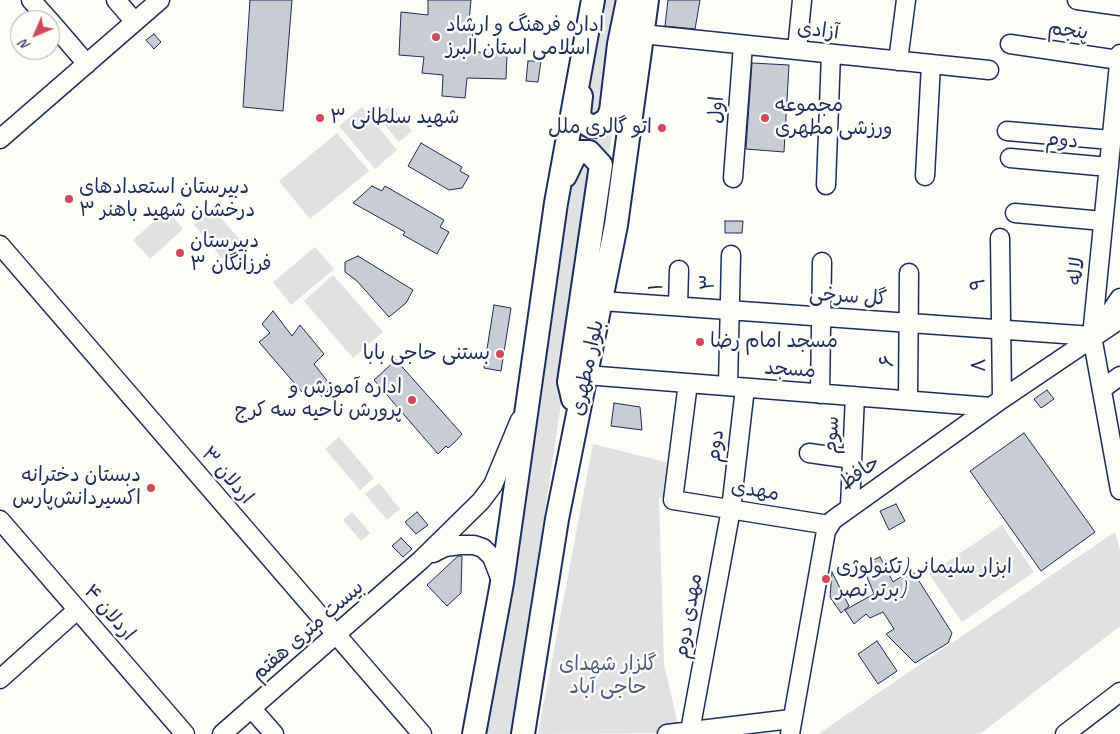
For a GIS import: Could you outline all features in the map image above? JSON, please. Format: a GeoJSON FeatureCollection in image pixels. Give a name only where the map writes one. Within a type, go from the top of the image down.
{"type":"FeatureCollection","features":[{"type":"Feature","properties":{"kind":"main road"},"geometry":{"type":"LineString","coordinates":[[474,734],[502,582],[556,203],[593,0]]}},
{"type":"Feature","properties":{"kind":"main road"},"geometry":{"type":"LineString","coordinates":[[583,50],[585,67],[579,114],[582,121],[590,126],[597,126],[607,120],[610,111],[628,0]]}},
{"type":"Feature","properties":{"kind":"main road","name":"بلوار مطهری"},"geometry":{"type":"LineString","coordinates":[[523,734],[557,519],[616,225],[647,0]]}},
{"type":"Feature","properties":{"kind":"main road"},"geometry":{"type":"LineString","coordinates":[[556,203],[574,157],[580,152],[589,152],[600,165],[569,382],[577,422]]}},
{"type":"Feature","properties":{"kind":"street"},"geometry":{"type":"LineString","coordinates":[[31,0],[40,10]]}},
{"type":"Feature","properties":{"kind":"street"},"geometry":{"type":"LineString","coordinates":[[116,0],[135,22]]}},
{"type":"Feature","properties":{"kind":"street"},"geometry":{"type":"LineString","coordinates":[[0,139],[160,0]]}},
{"type":"Feature","properties":{"kind":"street"},"geometry":{"type":"LineString","coordinates":[[586,0],[587,25]]}},
{"type":"Feature","properties":{"kind":"street"},"geometry":{"type":"LineString","coordinates":[[797,50],[802,0]]}},
{"type":"Feature","properties":{"kind":"street"},"geometry":{"type":"LineString","coordinates":[[898,61],[906,0]]}},
{"type":"Feature","properties":{"kind":"street"},"geometry":{"type":"LineString","coordinates":[[1078,0],[1120,6]]}},
{"type":"Feature","properties":{"kind":"street"},"geometry":{"type":"LineString","coordinates":[[60,33],[87,64]]}},
{"type":"Feature","properties":{"kind":"street","name":"آزادی"},"geometry":{"type":"LineString","coordinates":[[642,34],[988,70]]}},
{"type":"Feature","properties":{"kind":"street","name":"پنجم"},"geometry":{"type":"LineString","coordinates":[[1010,44],[1120,60]]}},
{"type":"Feature","properties":{"kind":"street","name":"اول"},"geometry":{"type":"LineString","coordinates":[[733,178],[743,45]]}},
{"type":"Feature","properties":{"kind":"street"},"geometry":{"type":"LineString","coordinates":[[826,185],[831,54]]}},
{"type":"Feature","properties":{"kind":"street","name":"لاله"},"geometry":{"type":"LineString","coordinates":[[1120,54],[1092,336],[1120,486]]}},
{"type":"Feature","properties":{"kind":"street"},"geometry":{"type":"LineString","coordinates":[[925,176],[931,64]]}},
{"type":"Feature","properties":{"kind":"street"},"geometry":{"type":"LineString","coordinates":[[1007,131],[1111,140]]}},
{"type":"Feature","properties":{"kind":"street","name":"دوم"},"geometry":{"type":"LineString","coordinates":[[1010,158],[1109,167]]}},
{"type":"Feature","properties":{"kind":"street"},"geometry":{"type":"LineString","coordinates":[[1015,213],[1103,221]]}},
{"type":"Feature","properties":{"kind":"street","name":"۹"},"geometry":{"type":"LineString","coordinates":[[1000,238],[1001,330]]}},
{"type":"Feature","properties":{"kind":"street","name":"اردلان ۳"},"geometry":{"type":"LineString","coordinates":[[0,245],[422,734]]}},
{"type":"Feature","properties":{"kind":"street","name":"۳"},"geometry":{"type":"LineString","coordinates":[[731,255],[731,310],[736,387]]}},
{"type":"Feature","properties":{"kind":"street"},"geometry":{"type":"LineString","coordinates":[[820,394],[822,262]]}},
{"type":"Feature","properties":{"kind":"street","name":"۱"},"geometry":{"type":"LineString","coordinates":[[678,306],[680,270]]}},
{"type":"Feature","properties":{"kind":"street","name":"۶"},"geometry":{"type":"LineString","coordinates":[[908,400],[909,273]]}},
{"type":"Feature","properties":{"kind":"street"},"geometry":{"type":"LineString","coordinates":[[1092,336],[1120,298]]}},
{"type":"Feature","properties":{"kind":"street","name":"گل سرخی"},"geometry":{"type":"LineString","coordinates":[[602,300],[1092,336]]}},
{"type":"Feature","properties":{"kind":"street"},"geometry":{"type":"LineString","coordinates":[[1092,336],[1113,324],[1120,314]]}},
{"type":"Feature","properties":{"kind":"street","name":"۸"},"geometry":{"type":"LineString","coordinates":[[996,403],[1001,330]]}},
{"type":"Feature","properties":{"kind":"street","name":"حافظ"},"geometry":{"type":"LineString","coordinates":[[829,525],[850,506],[1092,336]]}},
{"type":"Feature","properties":{"kind":"street","name":"مسجد"},"geometry":{"type":"LineString","coordinates":[[586,375],[820,394],[996,403]]}},
{"type":"Feature","properties":{"kind":"street"},"geometry":{"type":"LineString","coordinates":[[1102,389],[1120,376]]}},
{"type":"Feature","properties":{"kind":"street","name":"مهدی"},"geometry":{"type":"LineString","coordinates":[[688,383],[673,500],[829,525]]}},
{"type":"Feature","properties":{"kind":"street","name":"دوم"},"geometry":{"type":"LineString","coordinates":[[730,509],[736,387]]}},
{"type":"Feature","properties":{"kind":"street","name":"سوم"},"geometry":{"type":"LineString","coordinates":[[850,506],[855,396]]}},
{"type":"Feature","properties":{"kind":"street"},"geometry":{"type":"LineString","coordinates":[[422,560],[481,501],[493,485],[527,403]]}},
{"type":"Feature","properties":{"kind":"street"},"geometry":{"type":"LineString","coordinates":[[809,453],[852,459]]}},
{"type":"Feature","properties":{"kind":"street","name":"مهدی دوم"},"geometry":{"type":"LineString","coordinates":[[690,732],[730,509]]}},
{"type":"Feature","properties":{"kind":"street","name":"اردلان ۴"},"geometry":{"type":"LineString","coordinates":[[0,520],[185,734]]}},
{"type":"Feature","properties":{"kind":"street"},"geometry":{"type":"LineString","coordinates":[[668,734],[790,727],[826,531],[829,525]]}},
{"type":"Feature","properties":{"kind":"street"},"geometry":{"type":"LineString","coordinates":[[422,560],[445,547],[474,545],[484,548],[492,557],[502,582]]}},
{"type":"Feature","properties":{"kind":"street","name":"بیست متری هفتم"},"geometry":{"type":"LineString","coordinates":[[222,734],[422,560]]}},
{"type":"Feature","properties":{"kind":"street"},"geometry":{"type":"LineString","coordinates":[[2,673],[77,610]]}},
{"type":"Feature","properties":{"kind":"street"},"geometry":{"type":"LineString","coordinates":[[1065,734],[1120,692]]}},
{"type":"Feature","properties":{"kind":"street"},"geometry":{"type":"LineString","coordinates":[[251,708],[274,734]]}},
{"type":"Feature","properties":{"kind":"green space"},"geometry":{"type":"Polygon","coordinates":[[[603,0],[616,0],[601,114],[592,116],[585,108],[603,0]]]}},
{"type":"Feature","properties":{"kind":"green space"},"geometry":{"type":"Polygon","coordinates":[[[391,105],[412,131],[399,142],[377,116],[391,105]]]}},
{"type":"Feature","properties":{"kind":"green space"},"geometry":{"type":"Polygon","coordinates":[[[362,107],[397,150],[375,169],[339,126],[362,107]]]}},
{"type":"Feature","properties":{"kind":"green space"},"geometry":{"type":"Polygon","coordinates":[[[616,115],[607,165],[578,142],[575,129],[616,115]]]}},
{"type":"Feature","properties":{"kind":"green space"},"geometry":{"type":"Polygon","coordinates":[[[337,133],[369,171],[310,219],[279,181],[337,133]]]}},
{"type":"Feature","properties":{"kind":"green space"},"geometry":{"type":"Polygon","coordinates":[[[583,165],[589,166],[595,174],[512,734],[485,734],[520,547],[572,181],[583,165]]]}},
{"type":"Feature","properties":{"kind":"green space"},"geometry":{"type":"Polygon","coordinates":[[[213,209],[249,250],[229,267],[194,225],[213,209]]]}},
{"type":"Feature","properties":{"kind":"green space"},"geometry":{"type":"Polygon","coordinates":[[[167,210],[183,229],[150,259],[133,240],[167,210]]]}},
{"type":"Feature","properties":{"kind":"green space"},"geometry":{"type":"Polygon","coordinates":[[[315,247],[334,269],[291,305],[273,282],[315,247]]]}},
{"type":"Feature","properties":{"kind":"green space"},"geometry":{"type":"Polygon","coordinates":[[[333,275],[383,332],[353,358],[304,301],[333,275]]]}},
{"type":"Feature","properties":{"kind":"green space"},"geometry":{"type":"Polygon","coordinates":[[[339,437],[374,478],[360,490],[325,449],[339,437]]]}},
{"type":"Feature","properties":{"kind":"green space","name":"گلزار شهدای حاجی آباد"},"geometry":{"type":"Polygon","coordinates":[[[593,444],[678,465],[673,500],[659,497],[664,664],[680,733],[538,734],[593,444]]]}},
{"type":"Feature","properties":{"kind":"green space"},"geometry":{"type":"Polygon","coordinates":[[[379,483],[400,509],[387,520],[365,494],[379,483]]]}},
{"type":"Feature","properties":{"kind":"green space"},"geometry":{"type":"Polygon","coordinates":[[[352,512],[370,533],[361,541],[343,520],[352,512]]]}},
{"type":"Feature","properties":{"kind":"green space"},"geometry":{"type":"Polygon","coordinates":[[[1002,525],[1034,572],[962,622],[929,574],[1002,525]]]}},
{"type":"Feature","properties":{"kind":"green space"},"geometry":{"type":"Polygon","coordinates":[[[1115,532],[1120,550],[1120,626],[980,734],[818,734],[1115,532]]]}},
{"type":"Feature","properties":{"kind":"building"},"geometry":{"type":"Polygon","coordinates":[[[250,0],[292,0],[283,111],[243,107],[250,0]]]}},
{"type":"Feature","properties":{"kind":"building","name":"اداره فرهنگ و ارشاد اسلامی استان البرز"},"geometry":{"type":"Polygon","coordinates":[[[428,0],[471,0],[469,21],[474,22],[471,51],[507,56],[506,79],[467,78],[465,98],[442,96],[443,75],[422,73],[424,57],[399,55],[401,12],[428,15],[428,0]]]}},
{"type":"Feature","properties":{"kind":"building"},"geometry":{"type":"Polygon","coordinates":[[[668,0],[700,0],[695,29],[665,26],[668,0]]]}},
{"type":"Feature","properties":{"kind":"building"},"geometry":{"type":"Polygon","coordinates":[[[154,34],[161,42],[154,49],[146,40],[154,34]]]}},
{"type":"Feature","properties":{"kind":"building"},"geometry":{"type":"Polygon","coordinates":[[[528,61],[541,61],[538,82],[526,81],[528,61]]]}},
{"type":"Feature","properties":{"kind":"building"},"geometry":{"type":"Polygon","coordinates":[[[752,63],[789,65],[784,152],[746,149],[752,63]]]}},
{"type":"Feature","properties":{"kind":"building"},"geometry":{"type":"Polygon","coordinates":[[[421,143],[462,167],[460,171],[469,176],[462,188],[449,190],[408,166],[421,143]]]}},
{"type":"Feature","properties":{"kind":"building"},"geometry":{"type":"Polygon","coordinates":[[[372,186],[382,191],[385,186],[444,220],[440,227],[449,232],[437,254],[403,235],[405,232],[353,203],[372,186]]]}},
{"type":"Feature","properties":{"kind":"building"},"geometry":{"type":"Polygon","coordinates":[[[725,221],[743,221],[742,233],[725,233],[725,221]]]}},
{"type":"Feature","properties":{"kind":"building"},"geometry":{"type":"Polygon","coordinates":[[[358,256],[413,290],[406,303],[389,317],[357,281],[345,272],[345,262],[358,256]]]}},
{"type":"Feature","properties":{"kind":"building"},"geometry":{"type":"Polygon","coordinates":[[[494,305],[511,308],[501,371],[484,368],[494,305]]]}},
{"type":"Feature","properties":{"kind":"building"},"geometry":{"type":"Polygon","coordinates":[[[273,311],[292,336],[300,325],[324,354],[314,364],[332,387],[322,397],[313,386],[302,392],[259,342],[270,333],[262,324],[273,311]]]}},
{"type":"Feature","properties":{"kind":"building"},"geometry":{"type":"Polygon","coordinates":[[[396,360],[462,434],[448,448],[446,446],[438,454],[374,380],[396,360]]]}},
{"type":"Feature","properties":{"kind":"building"},"geometry":{"type":"Polygon","coordinates":[[[1047,390],[1054,399],[1041,408],[1034,399],[1047,390]]]}},
{"type":"Feature","properties":{"kind":"building"},"geometry":{"type":"Polygon","coordinates":[[[614,403],[640,407],[642,430],[611,426],[614,403]]]}},
{"type":"Feature","properties":{"kind":"building"},"geometry":{"type":"Polygon","coordinates":[[[1024,433],[1095,532],[1041,571],[970,471],[1024,433]]]}},
{"type":"Feature","properties":{"kind":"building"},"geometry":{"type":"Polygon","coordinates":[[[896,504],[905,521],[889,530],[880,511],[896,504]]]}},
{"type":"Feature","properties":{"kind":"building"},"geometry":{"type":"Polygon","coordinates":[[[417,512],[428,525],[416,534],[405,522],[417,512]]]}},
{"type":"Feature","properties":{"kind":"building"},"geometry":{"type":"Polygon","coordinates":[[[401,538],[412,549],[403,557],[392,546],[401,538]]]}},
{"type":"Feature","properties":{"kind":"building"},"geometry":{"type":"Polygon","coordinates":[[[458,556],[462,556],[461,593],[447,606],[427,585],[458,556]]]}},
{"type":"Feature","properties":{"kind":"building"},"geometry":{"type":"Polygon","coordinates":[[[880,557],[893,582],[912,570],[952,633],[948,643],[915,663],[886,634],[894,629],[883,612],[870,618],[866,614],[854,624],[845,610],[874,594],[864,570],[874,567],[871,561],[880,557]]]}},
{"type":"Feature","properties":{"kind":"building"},"geometry":{"type":"Polygon","coordinates":[[[832,572],[849,606],[841,613],[830,597],[832,572]]]}},
{"type":"Feature","properties":{"kind":"building"},"geometry":{"type":"Polygon","coordinates":[[[877,641],[897,671],[878,684],[858,654],[877,641]]]}},
{"type":"Feature","properties":{"kind":"place","name":"اداره فرهنگ و ارشاد اسلامی استان البرز"},"geometry":{"type":"Point","coordinates":[436,37]}},
{"type":"Feature","properties":{"kind":"place","name":"شهید سلطانی ۳"},"geometry":{"type":"Point","coordinates":[320,118]}},
{"type":"Feature","properties":{"kind":"place","name":"مجموعه ورزشی مطهری"},"geometry":{"type":"Point","coordinates":[765,118]}},
{"type":"Feature","properties":{"kind":"place","name":"اتو گالری ملل"},"geometry":{"type":"Point","coordinates":[662,128]}},
{"type":"Feature","properties":{"kind":"place","name":"دبیرستان استعدادهای درخشان شهید باهنر ۳"},"geometry":{"type":"Point","coordinates":[69,199]}},
{"type":"Feature","properties":{"kind":"place","name":"دبیرستان فرزانگان ۳"},"geometry":{"type":"Point","coordinates":[180,253]}},
{"type":"Feature","properties":{"kind":"place","name":"مسجد امام رضا"},"geometry":{"type":"Point","coordinates":[700,342]}},
{"type":"Feature","properties":{"kind":"place","name":"بستنی حاجی بابا"},"geometry":{"type":"Point","coordinates":[500,354]}},
{"type":"Feature","properties":{"kind":"place","name":"اداره آموزش و پرورش ناحیه سه کرج"},"geometry":{"type":"Point","coordinates":[412,400]}},
{"type":"Feature","properties":{"kind":"place","name":"دبستان دخترانه اکسیردانش‌پارس"},"geometry":{"type":"Point","coordinates":[151,488]}},
{"type":"Feature","properties":{"kind":"place","name":"ابزار سلیمانی(تکنولوژی برتر نصر)"},"geometry":{"type":"Point","coordinates":[826,579]}}]}
